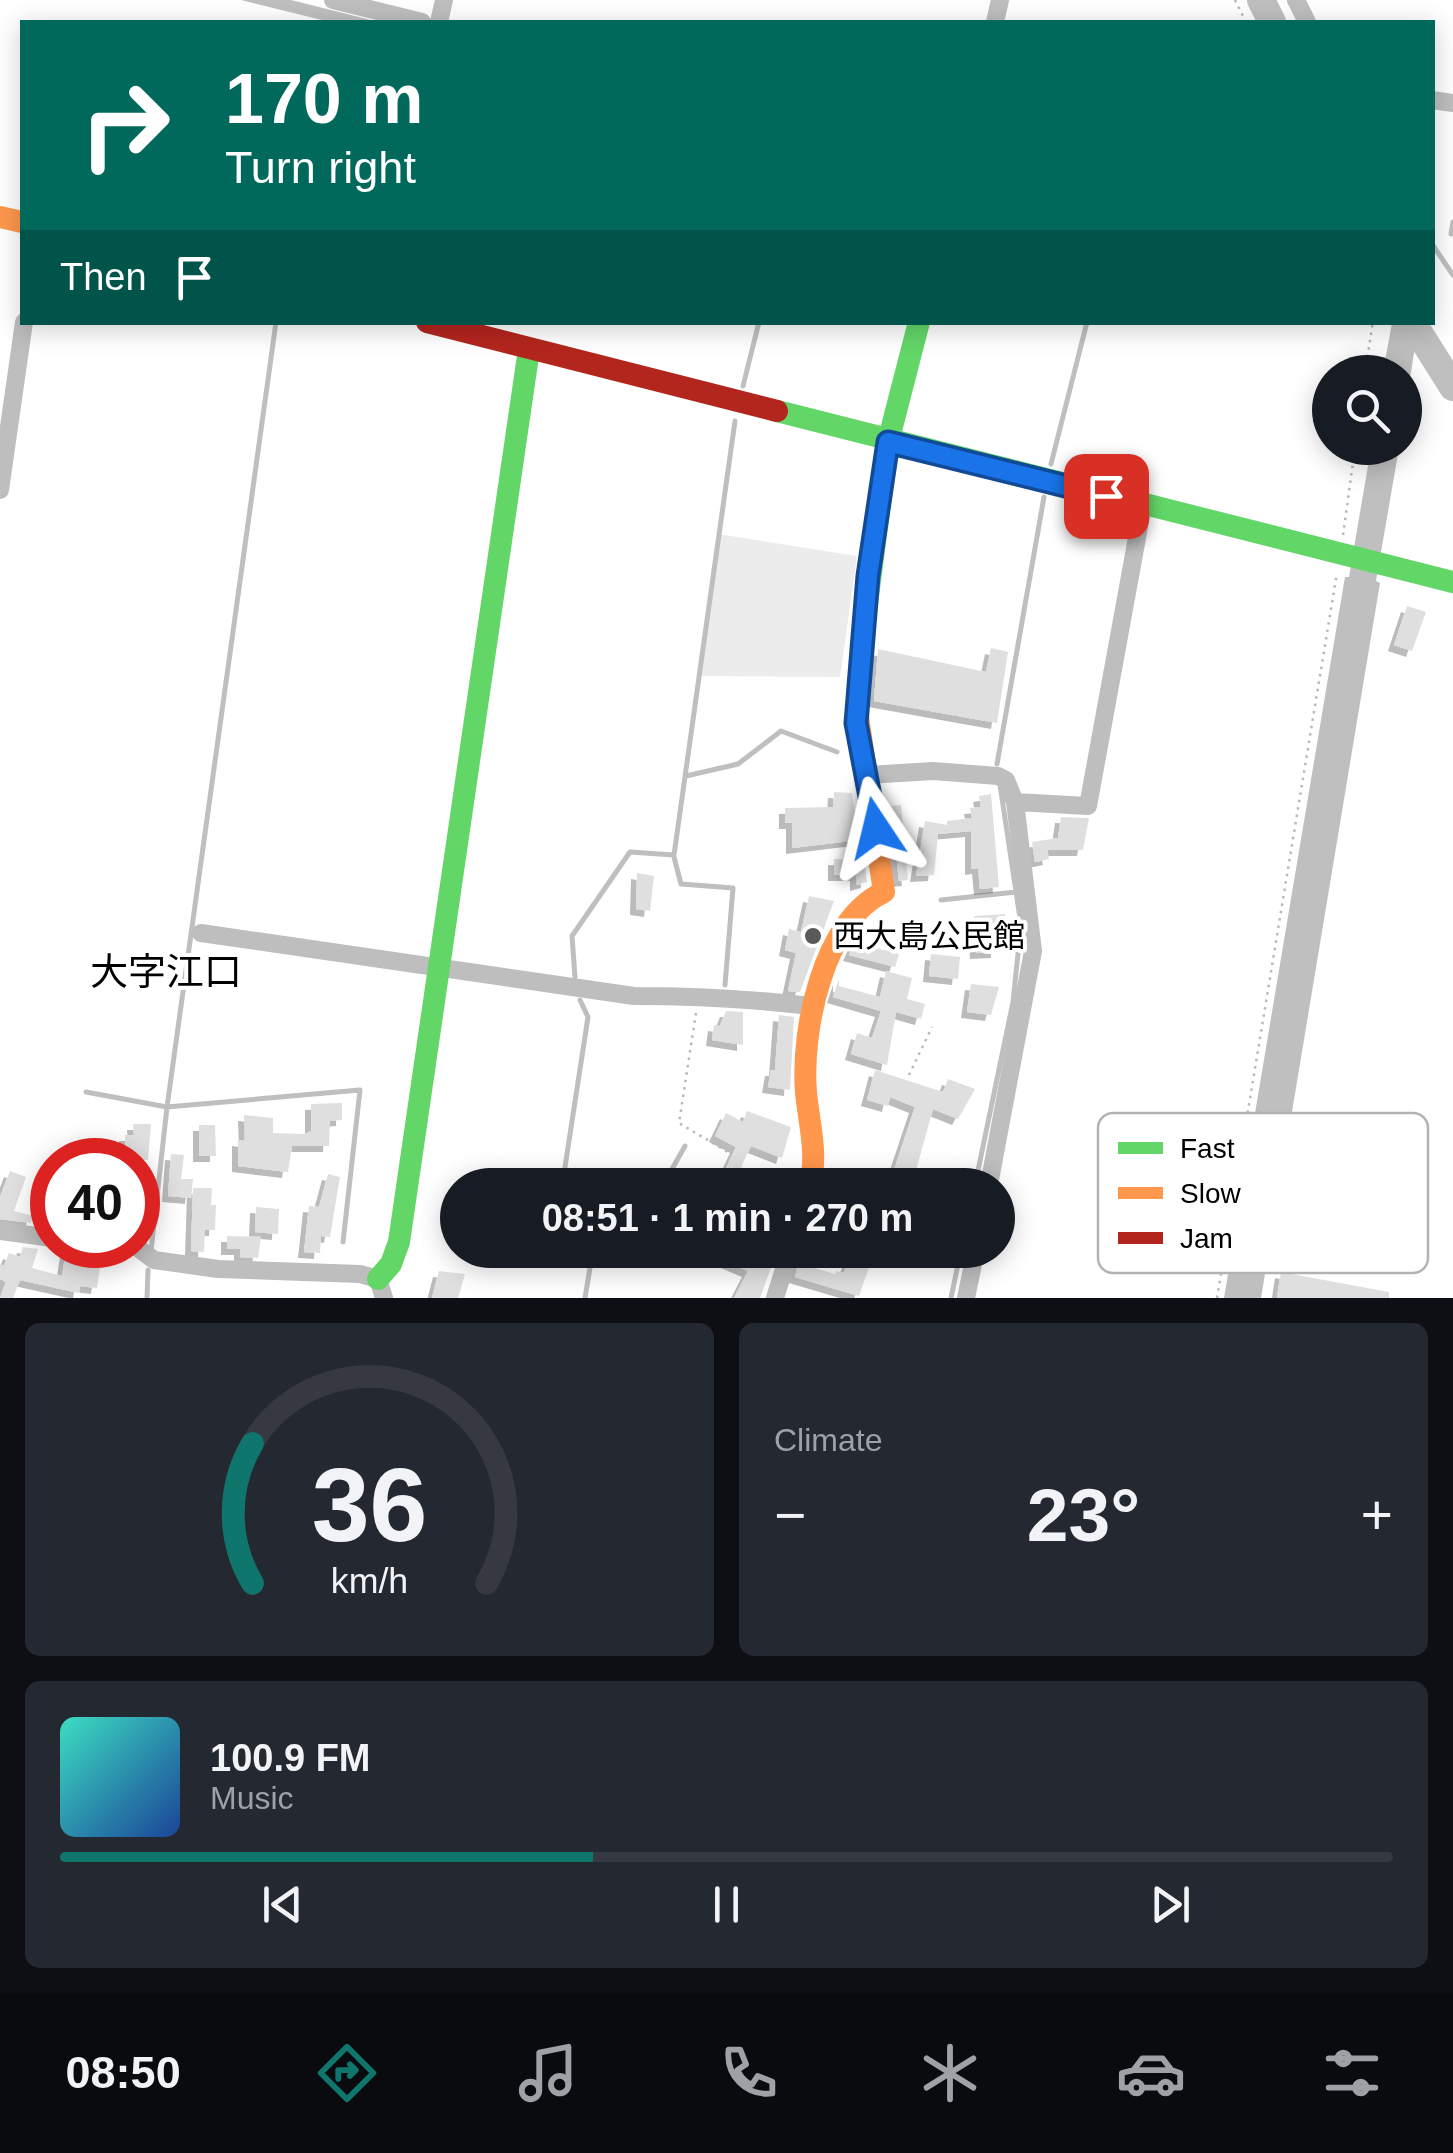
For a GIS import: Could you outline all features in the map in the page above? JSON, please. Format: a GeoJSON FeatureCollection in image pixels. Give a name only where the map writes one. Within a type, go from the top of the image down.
{"type":"FeatureCollection","features":[{"type":"Feature","properties":{"kind":"street"},"geometry":{"type":"LineString","coordinates":[[333,0],[414,20]]}},
{"type":"Feature","properties":{"kind":"street"},"geometry":{"type":"LineString","coordinates":[[0,490],[24,325]]}},
{"type":"Feature","properties":{"kind":"street"},"geometry":{"type":"LineString","coordinates":[[438,325],[888,442],[1453,582]]}},
{"type":"Feature","properties":{"kind":"street"},"geometry":{"type":"LineString","coordinates":[[816,1168],[806,1095],[811,1006],[853,913],[864,901],[884,892],[856,723],[857,684],[888,442],[918,325]]}},
{"type":"Feature","properties":{"kind":"street"},"geometry":{"type":"LineString","coordinates":[[160,1261],[381,1289],[399,1242],[529,349]]}},
{"type":"Feature","properties":{"kind":"street"},"geometry":{"type":"LineString","coordinates":[[1015,802],[1088,806],[1142,506]]}},
{"type":"Feature","properties":{"kind":"street"},"geometry":{"type":"LineString","coordinates":[[867,775],[933,770],[998,776],[1006,780],[1015,802],[1033,952],[992,1168]]}},
{"type":"Feature","properties":{"kind":"street"},"geometry":{"type":"LineString","coordinates":[[202,933],[634,996],[698,999],[716,994],[811,1006]]}},
{"type":"Feature","properties":{"kind":"street"},"geometry":{"type":"LineString","coordinates":[[0,1230],[30,1235]]}},
{"type":"Feature","properties":{"kind":"street"},"geometry":{"type":"LineString","coordinates":[[775,1298],[784,1268]]}},
{"type":"Feature","properties":{"kind":"street"},"geometry":{"type":"LineString","coordinates":[[966,1298],[972,1268]]}},
{"type":"Feature","properties":{"kind":"path"},"geometry":{"type":"LineString","coordinates":[[1367,355],[1372,325]]}},
{"type":"Feature","properties":{"kind":"path"},"geometry":{"type":"LineString","coordinates":[[1248,1113],[1353,465]]}},
{"type":"Feature","properties":{"kind":"path"},"geometry":{"type":"LineString","coordinates":[[698,999],[679,1124],[728,1152]]}},
{"type":"Feature","properties":{"kind":"path"},"geometry":{"type":"LineString","coordinates":[[909,1075],[932,1027]]}},
{"type":"Feature","properties":{"kind":"path"},"geometry":{"type":"LineString","coordinates":[[1217,1298],[1221,1273]]}},
{"type":"Feature","properties":{"kind":"shaded area"},"geometry":{"type":"Polygon","coordinates":[[[241,0],[291,0],[371,20],[322,20],[241,0]]]}},
{"type":"Feature","properties":{"kind":"shaded area"},"geometry":{"type":"Polygon","coordinates":[[[1392,325],[1404,325],[1415,347],[1414,355],[1386,355],[1392,325]]]}},
{"type":"Feature","properties":{"kind":"shaded area"},"geometry":{"type":"Polygon","coordinates":[[[1368,465],[1396,465],[1292,1113],[1255,1113],[1345,577],[1349,577],[1368,465]]]}},
{"type":"Feature","properties":{"kind":"shaded area"},"geometry":{"type":"Polygon","coordinates":[[[718,534],[857,556],[840,677],[697,676],[718,534]]]}},
{"type":"Feature","properties":{"kind":"shaded area"},"geometry":{"type":"Polygon","coordinates":[[[1228,1273],[1265,1273],[1261,1298],[1224,1298],[1228,1273]]]}},
{"type":"Feature","properties":{"kind":"building"},"geometry":{"type":"Polygon","coordinates":[[[1407,606],[1426,612],[1412,651],[1394,645],[1407,606]]]}},
{"type":"Feature","properties":{"kind":"building"},"geometry":{"type":"Polygon","coordinates":[[[991,648],[1008,652],[997,723],[874,701],[878,649],[986,672],[991,648]]]}},
{"type":"Feature","properties":{"kind":"building"},"geometry":{"type":"Polygon","coordinates":[[[834,792],[852,793],[859,840],[792,848],[792,823],[785,823],[785,808],[833,807],[834,792]]]}},
{"type":"Feature","properties":{"kind":"building"},"geometry":{"type":"Polygon","coordinates":[[[991,794],[999,887],[980,889],[978,868],[971,869],[971,831],[938,834],[934,875],[916,876],[925,821],[947,825],[947,821],[972,818],[970,808],[981,807],[979,796],[991,794]]]}},
{"type":"Feature","properties":{"kind":"building"},"geometry":{"type":"Polygon","coordinates":[[[901,805],[908,880],[899,881],[891,806],[901,805]]]}},
{"type":"Feature","properties":{"kind":"building"},"geometry":{"type":"Polygon","coordinates":[[[1061,817],[1089,818],[1083,850],[1047,850],[1049,859],[1035,862],[1032,842],[1058,838],[1061,817]]]}},
{"type":"Feature","properties":{"kind":"building"},"geometry":{"type":"Polygon","coordinates":[[[834,859],[864,860],[867,882],[856,885],[856,875],[834,875],[834,859]]]}},
{"type":"Feature","properties":{"kind":"building"},"geometry":{"type":"Polygon","coordinates":[[[637,873],[654,876],[650,911],[636,909],[637,873]]]}},
{"type":"Feature","properties":{"kind":"building"},"geometry":{"type":"Polygon","coordinates":[[[809,896],[834,901],[800,992],[788,991],[796,953],[785,950],[789,929],[801,932],[809,896]]]}},
{"type":"Feature","properties":{"kind":"building"},"geometry":{"type":"Polygon","coordinates":[[[1005,914],[1005,927],[996,927],[997,952],[976,953],[974,916],[1005,914]]]}},
{"type":"Feature","properties":{"kind":"building"},"geometry":{"type":"Polygon","coordinates":[[[855,942],[899,954],[895,967],[849,955],[855,942]]]}},
{"type":"Feature","properties":{"kind":"building"},"geometry":{"type":"Polygon","coordinates":[[[931,954],[960,957],[958,979],[929,976],[931,954]]]}},
{"type":"Feature","properties":{"kind":"building"},"geometry":{"type":"Polygon","coordinates":[[[886,971],[912,978],[907,999],[925,1004],[921,1019],[896,1012],[887,1065],[851,1054],[857,1033],[872,1038],[881,1011],[833,997],[839,979],[839,986],[880,997],[886,971]]]}},
{"type":"Feature","properties":{"kind":"building"},"geometry":{"type":"Polygon","coordinates":[[[971,984],[999,987],[991,1015],[967,1012],[971,984]]]}},
{"type":"Feature","properties":{"kind":"building"},"geometry":{"type":"Polygon","coordinates":[[[726,1011],[743,1012],[743,1045],[712,1040],[714,1025],[720,1026],[726,1011]]]}},
{"type":"Feature","properties":{"kind":"building"},"geometry":{"type":"Polygon","coordinates":[[[779,1015],[794,1017],[790,1090],[768,1087],[771,1070],[775,1070],[779,1015]]]}},
{"type":"Feature","properties":{"kind":"building"},"geometry":{"type":"Polygon","coordinates":[[[875,1070],[943,1092],[948,1079],[975,1089],[958,1119],[933,1109],[917,1168],[895,1168],[915,1107],[890,1097],[888,1106],[867,1100],[875,1070]]]}},
{"type":"Feature","properties":{"kind":"building"},"geometry":{"type":"Polygon","coordinates":[[[342,1103],[342,1120],[330,1121],[329,1146],[292,1146],[288,1172],[238,1166],[238,1140],[245,1141],[244,1115],[273,1118],[273,1133],[305,1134],[311,1131],[311,1104],[342,1103]]]}},
{"type":"Feature","properties":{"kind":"building"},"geometry":{"type":"Polygon","coordinates":[[[747,1111],[791,1127],[782,1158],[751,1146],[743,1168],[726,1168],[736,1147],[715,1136],[726,1113],[743,1122],[747,1111]]]}},
{"type":"Feature","properties":{"kind":"building"},"geometry":{"type":"Polygon","coordinates":[[[133,1124],[151,1124],[150,1138],[125,1138],[134,1135],[133,1124]]]}},
{"type":"Feature","properties":{"kind":"building"},"geometry":{"type":"Polygon","coordinates":[[[199,1125],[215,1125],[216,1156],[199,1156],[199,1125]]]}},
{"type":"Feature","properties":{"kind":"building"},"geometry":{"type":"Polygon","coordinates":[[[171,1154],[184,1155],[181,1179],[193,1179],[191,1198],[168,1196],[171,1154]]]}},
{"type":"Feature","properties":{"kind":"building"},"geometry":{"type":"Polygon","coordinates":[[[10,1171],[26,1177],[14,1211],[30,1215],[30,1223],[0,1219],[0,1197],[10,1171]]]}},
{"type":"Feature","properties":{"kind":"building"},"geometry":{"type":"Polygon","coordinates":[[[328,1174],[340,1177],[330,1237],[321,1236],[320,1253],[304,1252],[309,1206],[319,1207],[328,1174]]]}},
{"type":"Feature","properties":{"kind":"building"},"geometry":{"type":"Polygon","coordinates":[[[193,1188],[212,1188],[211,1205],[216,1205],[215,1230],[205,1230],[204,1252],[191,1251],[193,1188]]]}},
{"type":"Feature","properties":{"kind":"building"},"geometry":{"type":"Polygon","coordinates":[[[256,1207],[279,1209],[278,1234],[255,1232],[256,1207]]]}},
{"type":"Feature","properties":{"kind":"building"},"geometry":{"type":"Polygon","coordinates":[[[227,1236],[261,1237],[258,1258],[240,1257],[240,1249],[227,1249],[227,1236]]]}},
{"type":"Feature","properties":{"kind":"building"},"geometry":{"type":"Polygon","coordinates":[[[23,1247],[30,1248],[30,1268],[62,1276],[63,1268],[100,1268],[97,1288],[80,1286],[79,1293],[20,1280],[13,1298],[0,1298],[6,1282],[0,1279],[0,1264],[4,1266],[9,1253],[20,1257],[23,1247]]]}},
{"type":"Feature","properties":{"kind":"building"},"geometry":{"type":"Polygon","coordinates":[[[741,1268],[771,1268],[760,1298],[734,1298],[748,1271],[741,1268]]]}},
{"type":"Feature","properties":{"kind":"building"},"geometry":{"type":"Polygon","coordinates":[[[797,1268],[835,1274],[844,1273],[846,1268],[869,1268],[859,1296],[795,1277],[797,1268]]]}},
{"type":"Feature","properties":{"kind":"building"},"geometry":{"type":"Polygon","coordinates":[[[439,1271],[465,1274],[458,1298],[432,1298],[439,1271]]]}},
{"type":"Feature","properties":{"kind":"building"},"geometry":{"type":"Polygon","coordinates":[[[1281,1273],[1389,1292],[1389,1298],[1277,1298],[1281,1273]]]}},
{"type":"Feature","properties":{"kind":"waterway"},"geometry":{"type":"LineString","coordinates":[[1261,0],[1271,20]]}},
{"type":"Feature","properties":{"kind":"waterway"},"geometry":{"type":"LineString","coordinates":[[1451,234],[1453,222]]}},
{"type":"Feature","properties":{"kind":"waterway"},"geometry":{"type":"LineString","coordinates":[[1435,248],[1453,275]]}},
{"type":"Feature","properties":{"kind":"waterway"},"geometry":{"type":"LineString","coordinates":[[276,325],[167,1107],[360,1090],[343,1242]]}},
{"type":"Feature","properties":{"kind":"waterway"},"geometry":{"type":"LineString","coordinates":[[743,386],[758,325]]}},
{"type":"Feature","properties":{"kind":"waterway"},"geometry":{"type":"LineString","coordinates":[[1051,464],[1086,325]]}},
{"type":"Feature","properties":{"kind":"waterway"},"geometry":{"type":"LineString","coordinates":[[1414,325],[1453,387]]}},
{"type":"Feature","properties":{"kind":"waterway"},"geometry":{"type":"LineString","coordinates":[[575,977],[572,936],[630,852],[674,855],[735,421]]}},
{"type":"Feature","properties":{"kind":"waterway"},"geometry":{"type":"LineString","coordinates":[[997,764],[1044,497]]}},
{"type":"Feature","properties":{"kind":"waterway"},"geometry":{"type":"LineString","coordinates":[[686,776],[738,764],[781,731],[837,752]]}},
{"type":"Feature","properties":{"kind":"waterway"},"geometry":{"type":"LineString","coordinates":[[979,1168],[1013,1002],[1021,925],[1000,785]]}},
{"type":"Feature","properties":{"kind":"waterway"},"geometry":{"type":"LineString","coordinates":[[674,857],[681,884],[733,888],[725,985]]}},
{"type":"Feature","properties":{"kind":"waterway"},"geometry":{"type":"LineString","coordinates":[[941,900],[1016,892]]}},
{"type":"Feature","properties":{"kind":"waterway"},"geometry":{"type":"LineString","coordinates":[[565,1168],[588,1017],[580,1000]]}},
{"type":"Feature","properties":{"kind":"waterway"},"geometry":{"type":"LineString","coordinates":[[86,1092],[167,1107],[160,1170]]}},
{"type":"Feature","properties":{"kind":"waterway"},"geometry":{"type":"LineString","coordinates":[[673,1168],[685,1146]]}},
{"type":"Feature","properties":{"kind":"waterway"},"geometry":{"type":"LineString","coordinates":[[585,1298],[590,1268]]}},
{"type":"Feature","properties":{"kind":"waterway"},"geometry":{"type":"LineString","coordinates":[[951,1298],[957,1268]]}},
{"type":"Feature","properties":{"kind":"waterway"},"geometry":{"type":"LineString","coordinates":[[147,1298],[148,1270]]}},
{"type":"Feature","properties":{"kind":"traffic: fast"},"geometry":{"type":"LineString","coordinates":[[865,619],[888,442],[918,325]]}},
{"type":"Feature","properties":{"kind":"traffic: fast"},"geometry":{"type":"LineString","coordinates":[[378,1279],[391,1264],[399,1242],[529,349]]}},
{"type":"Feature","properties":{"kind":"traffic: fast"},"geometry":{"type":"LineString","coordinates":[[777,411],[1453,582]]}},
{"type":"Feature","properties":{"kind":"traffic: slow"},"geometry":{"type":"LineString","coordinates":[[0,217],[20,222]]}},
{"type":"Feature","properties":{"kind":"traffic: slow"},"geometry":{"type":"LineString","coordinates":[[812,1168],[805,1067],[812,1009],[831,952],[845,926],[863,906],[884,892],[857,710],[865,619]]}},
{"type":"Feature","properties":{"kind":"traffic: jam"},"geometry":{"type":"LineString","coordinates":[[439,325],[777,411]]}},
{"type":"Feature","properties":{"kind":"place","name":"西大島公民館"},"geometry":{"type":"Point","coordinates":[813,936]}},
{"type":"Feature","properties":{"kind":"district","name":"大字江口"},"geometry":{"type":"Point","coordinates":[166,972]}},
{"type":"Feature","properties":{"kind":"route"},"geometry":{"type":"LineString","coordinates":[[876,828],[856,723],[857,684],[888,442],[1106,496]]}}]}
